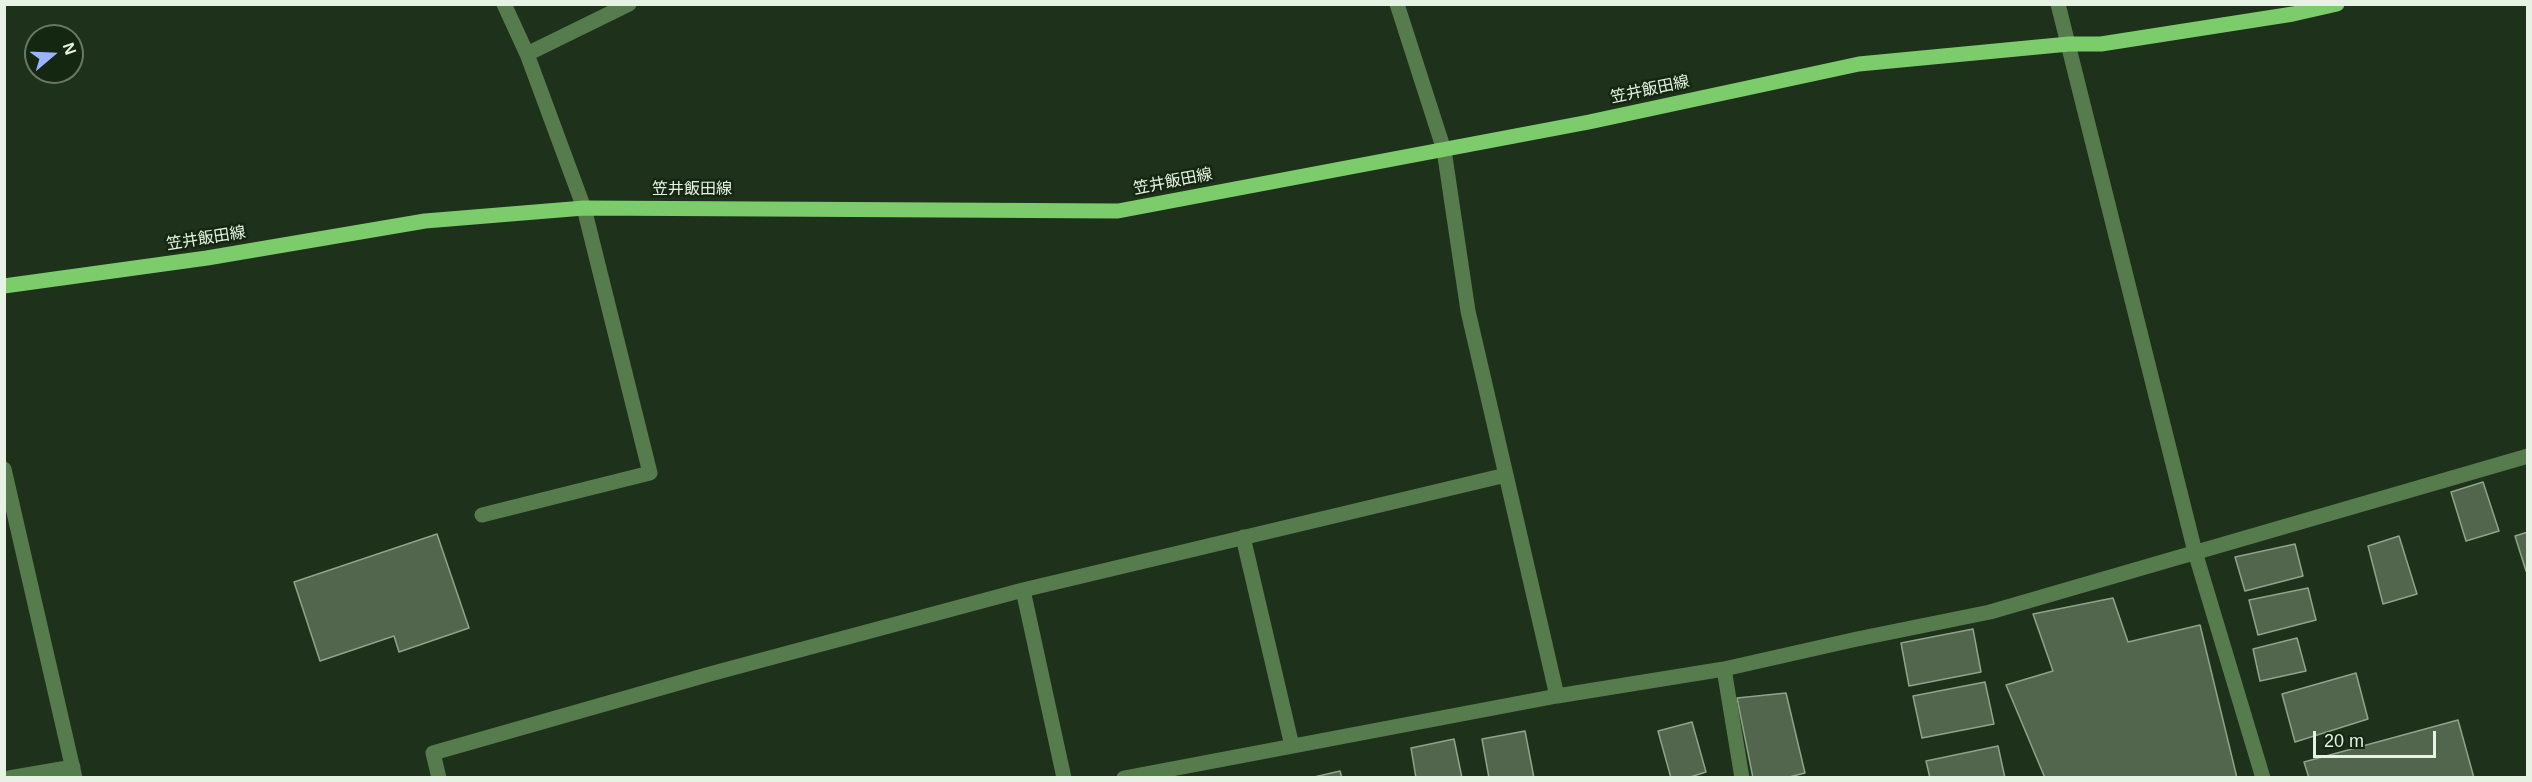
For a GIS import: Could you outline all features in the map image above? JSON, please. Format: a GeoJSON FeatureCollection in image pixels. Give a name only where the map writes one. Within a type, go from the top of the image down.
{"type":"FeatureCollection","features":[{"type":"Feature","properties":{"kind":"main road","name":"笠井飯田線"},"geometry":{"type":"LineString","coordinates":[[4,286],[207,258],[426,221],[584,208],[1118,211],[1589,122],[1859,64],[2112,42],[2293,14],[2337,4]]}},
{"type":"Feature","properties":{"kind":"street"},"geometry":{"type":"LineString","coordinates":[[482,515],[650,473],[584,208],[527,54],[504,4]]}},
{"type":"Feature","properties":{"kind":"street"},"geometry":{"type":"LineString","coordinates":[[527,54],[629,4]]}},
{"type":"Feature","properties":{"kind":"street"},"geometry":{"type":"LineString","coordinates":[[1397,4],[1444,150],[1468,311],[1557,696]]}},
{"type":"Feature","properties":{"kind":"street"},"geometry":{"type":"LineString","coordinates":[[2058,4],[2195,552],[2263,777]]}},
{"type":"Feature","properties":{"kind":"street"},"geometry":{"type":"LineString","coordinates":[[1124,777],[1557,696],[1724,669],[1990,612],[2528,456]]}},
{"type":"Feature","properties":{"kind":"street"},"geometry":{"type":"LineString","coordinates":[[4,469],[10,520],[74,772],[9,777]]}},
{"type":"Feature","properties":{"kind":"street"},"geometry":{"type":"LineString","coordinates":[[439,777],[433,753],[710,674],[1023,590],[1506,475]]}},
{"type":"Feature","properties":{"kind":"street"},"geometry":{"type":"LineString","coordinates":[[1243,537],[1292,746]]}},
{"type":"Feature","properties":{"kind":"street"},"geometry":{"type":"LineString","coordinates":[[1023,590],[1064,777]]}},
{"type":"Feature","properties":{"kind":"street"},"geometry":{"type":"LineString","coordinates":[[1724,669],[1742,777]]}},
{"type":"Feature","properties":{"kind":"building"},"geometry":{"type":"Polygon","coordinates":[[[2483,482],[2499,531],[2466,541],[2451,492],[2483,482]]]}},
{"type":"Feature","properties":{"kind":"building"},"geometry":{"type":"Polygon","coordinates":[[[2528,532],[2528,571],[2526,571],[2515,536],[2528,532]]]}},
{"type":"Feature","properties":{"kind":"building"},"geometry":{"type":"Polygon","coordinates":[[[437,534],[469,628],[399,652],[394,636],[320,661],[294,582],[437,534]]]}},
{"type":"Feature","properties":{"kind":"building"},"geometry":{"type":"Polygon","coordinates":[[[2399,536],[2417,594],[2383,604],[2368,546],[2399,536]]]}},
{"type":"Feature","properties":{"kind":"building"},"geometry":{"type":"Polygon","coordinates":[[[2295,544],[2303,576],[2245,591],[2235,557],[2295,544]]]}},
{"type":"Feature","properties":{"kind":"building"},"geometry":{"type":"Polygon","coordinates":[[[2308,588],[2316,620],[2258,635],[2249,600],[2308,588]]]}},
{"type":"Feature","properties":{"kind":"building"},"geometry":{"type":"Polygon","coordinates":[[[2113,598],[2128,642],[2200,625],[2237,778],[2045,778],[2006,685],[2053,671],[2033,614],[2113,598]]]}},
{"type":"Feature","properties":{"kind":"building"},"geometry":{"type":"Polygon","coordinates":[[[1973,629],[1981,672],[1909,686],[1901,643],[1973,629]]]}},
{"type":"Feature","properties":{"kind":"building"},"geometry":{"type":"Polygon","coordinates":[[[2297,638],[2306,671],[2260,681],[2253,649],[2297,638]]]}},
{"type":"Feature","properties":{"kind":"building"},"geometry":{"type":"Polygon","coordinates":[[[2356,673],[2368,719],[2295,742],[2282,694],[2356,673]]]}},
{"type":"Feature","properties":{"kind":"building"},"geometry":{"type":"Polygon","coordinates":[[[1985,682],[1994,724],[1922,738],[1913,696],[1985,682]]]}},
{"type":"Feature","properties":{"kind":"building"},"geometry":{"type":"Polygon","coordinates":[[[1786,693],[1805,773],[1785,778],[1753,778],[1737,698],[1786,693]]]}},
{"type":"Feature","properties":{"kind":"building"},"geometry":{"type":"Polygon","coordinates":[[[2458,720],[2474,778],[2309,778],[2304,762],[2458,720]]]}},
{"type":"Feature","properties":{"kind":"building"},"geometry":{"type":"Polygon","coordinates":[[[1692,722],[1706,772],[1687,778],[1671,778],[1658,731],[1692,722]]]}},
{"type":"Feature","properties":{"kind":"building"},"geometry":{"type":"Polygon","coordinates":[[[1525,731],[1534,778],[1489,778],[1482,739],[1525,731]]]}},
{"type":"Feature","properties":{"kind":"building"},"geometry":{"type":"Polygon","coordinates":[[[1454,739],[1462,778],[1416,778],[1411,748],[1454,739]]]}},
{"type":"Feature","properties":{"kind":"building"},"geometry":{"type":"Polygon","coordinates":[[[1998,746],[2005,778],[1930,778],[1926,761],[1998,746]]]}},
{"type":"Feature","properties":{"kind":"building"},"geometry":{"type":"Polygon","coordinates":[[[1340,771],[1342,778],[1310,778],[1340,771]]]}}]}
